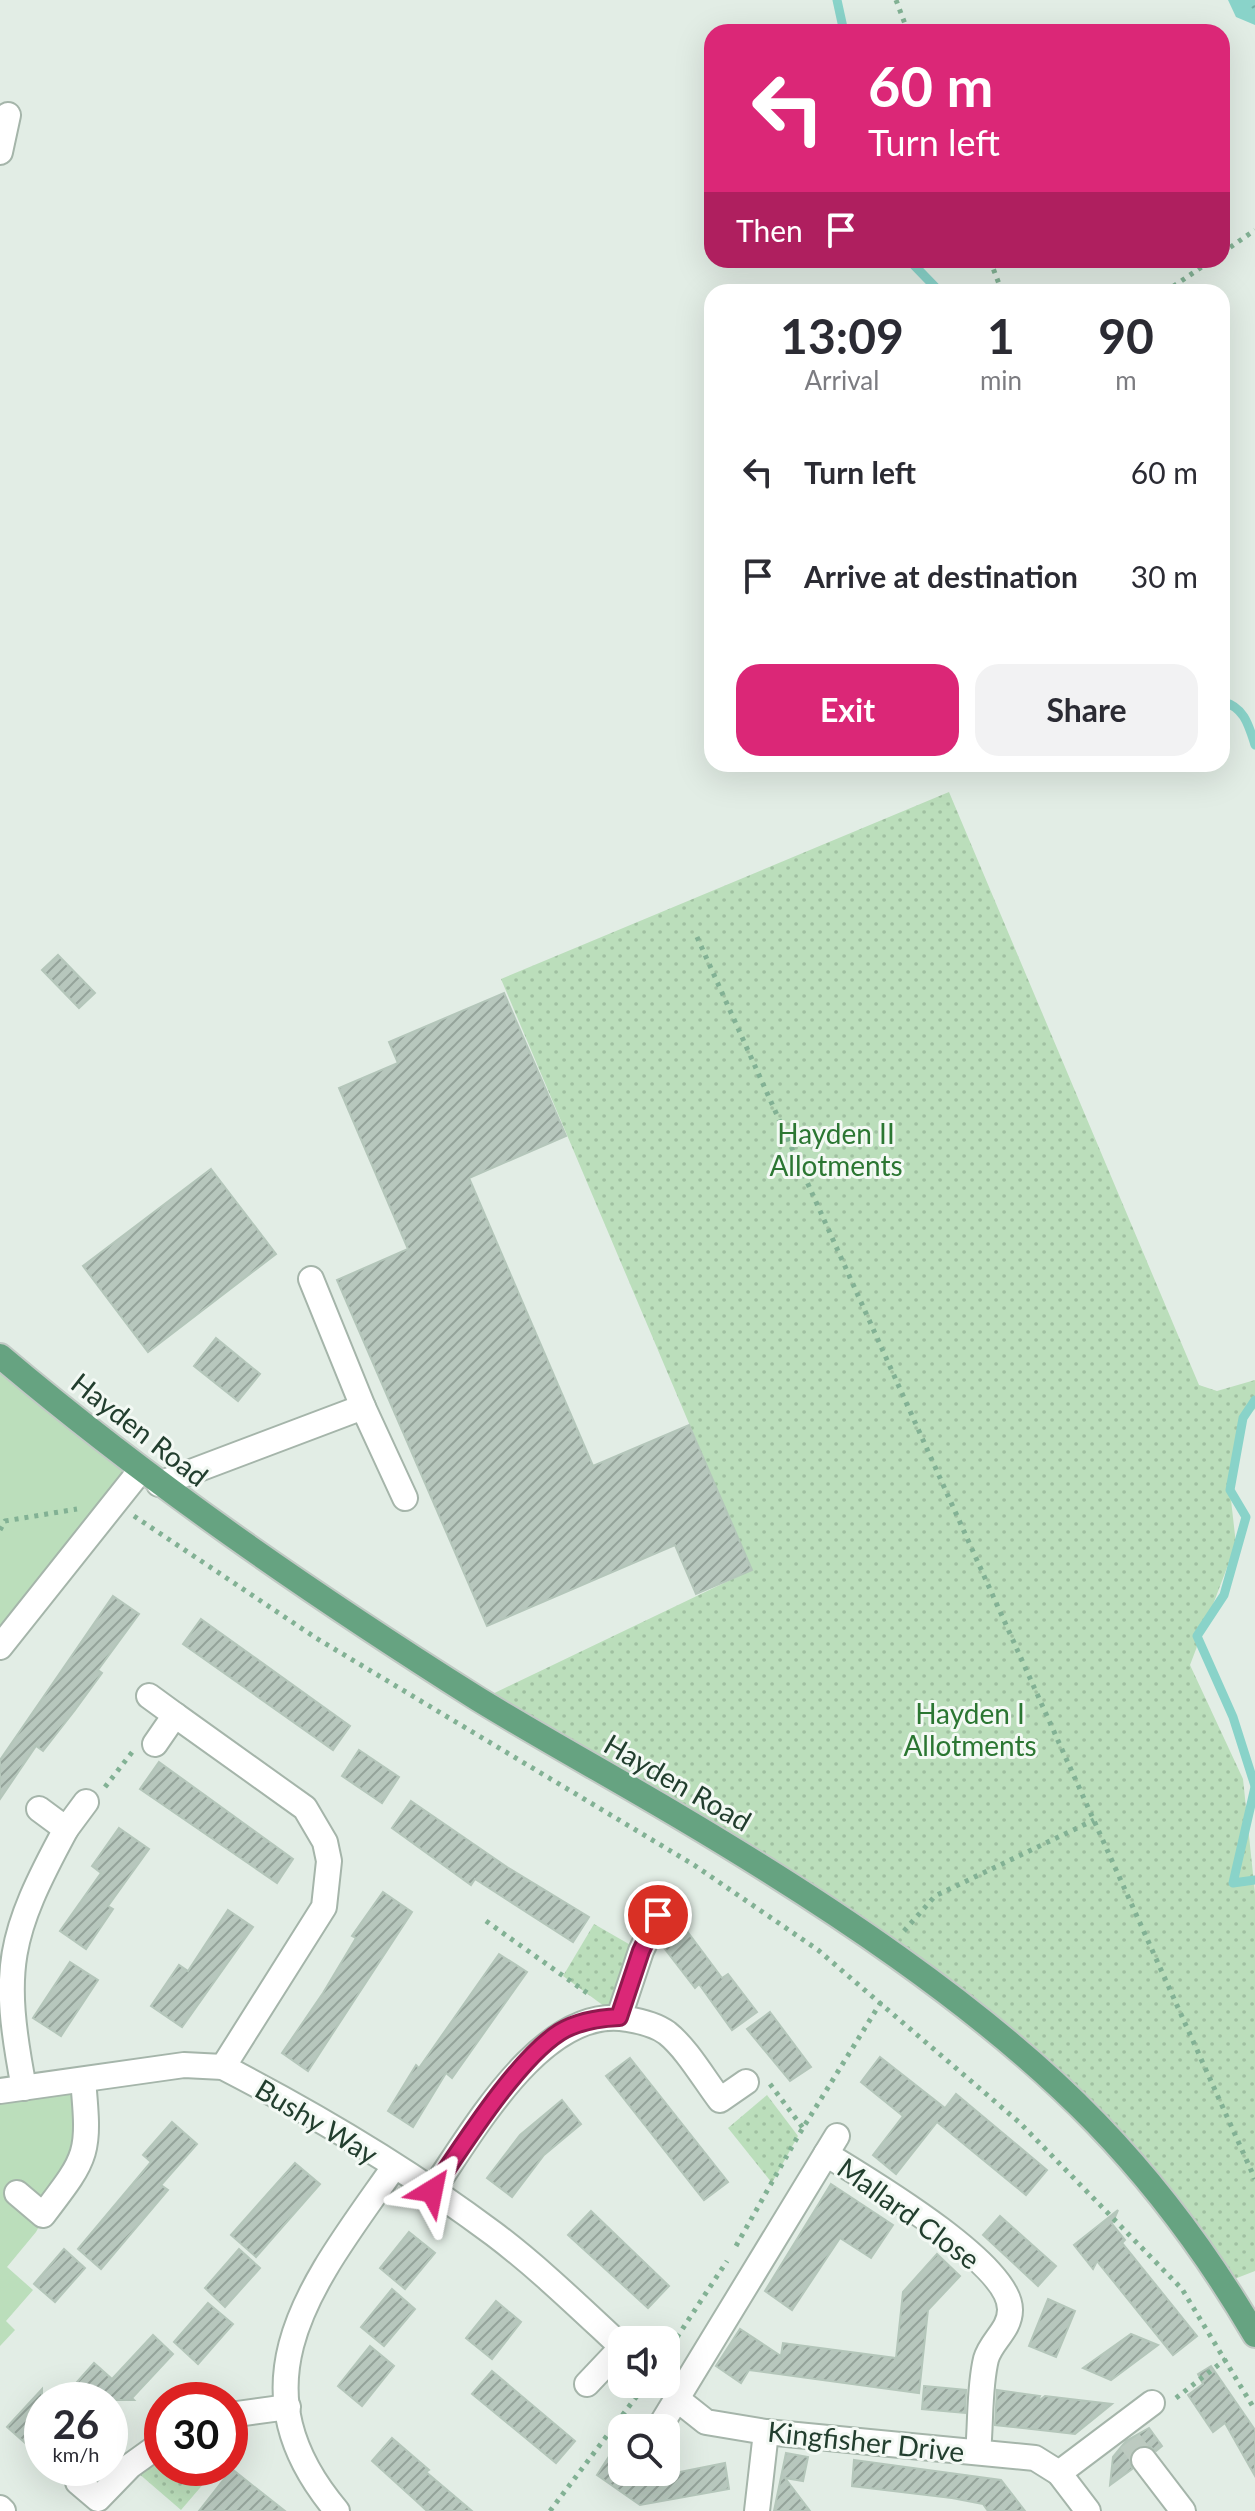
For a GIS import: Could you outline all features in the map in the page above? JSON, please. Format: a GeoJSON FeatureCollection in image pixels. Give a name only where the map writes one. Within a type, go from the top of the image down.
{"type":"FeatureCollection","features":[{"type":"Feature","properties":{"kind":"main road","name":"Hayden Road"},"geometry":{"type":"LineString","coordinates":[[0,1356],[149,1478],[345,1613],[480,1700],[778,1877],[887,1952],[1046,2075],[1095,2122],[1185,2227],[1255,2335]]}},
{"type":"Feature","properties":{"kind":"street"},"geometry":{"type":"LineString","coordinates":[[0,152],[8,115]]}},
{"type":"Feature","properties":{"kind":"street"},"geometry":{"type":"LineString","coordinates":[[311,1279],[363,1407],[405,1498]]}},
{"type":"Feature","properties":{"kind":"street"},"geometry":{"type":"LineString","coordinates":[[0,1647],[114,1502],[149,1478],[363,1407]]}},
{"type":"Feature","properties":{"kind":"street"},"geometry":{"type":"LineString","coordinates":[[149,1696],[305,1808],[325,1842],[329,1861],[324,1907],[223,2067]]}},
{"type":"Feature","properties":{"kind":"street"},"geometry":{"type":"LineString","coordinates":[[155,1744],[175,1715]]}},
{"type":"Feature","properties":{"kind":"street"},"geometry":{"type":"LineString","coordinates":[[12,2090],[10,2019],[14,1950],[28,1901],[66,1829],[86,1802]]}},
{"type":"Feature","properties":{"kind":"street"},"geometry":{"type":"LineString","coordinates":[[39,1809],[66,1829]]}},
{"type":"Feature","properties":{"kind":"street"},"geometry":{"type":"LineString","coordinates":[[619,2017],[641,1951],[658,1915]]}},
{"type":"Feature","properties":{"kind":"street"},"geometry":{"type":"LineString","coordinates":[[432,2191],[486,2112],[544,2045],[578,2023],[619,2017],[652,2026],[667,2034],[720,2100],[746,2082]]}},
{"type":"Feature","properties":{"kind":"street","name":"Bushy Way"},"geometry":{"type":"LineString","coordinates":[[12,2090],[184,2065],[223,2067],[394,2167],[495,2235],[622,2347],[587,2384]]}},
{"type":"Feature","properties":{"kind":"street"},"geometry":{"type":"LineString","coordinates":[[17,2193],[43,2215],[80,2166],[88,2136],[83,2080]]}},
{"type":"Feature","properties":{"kind":"street","name":"Mallard Close"},"geometry":{"type":"LineString","coordinates":[[677,2399],[832,2145],[963,2246],[1003,2287],[1010,2310],[1008,2323],[991,2347],[985,2365],[978,2452]]}},
{"type":"Feature","properties":{"kind":"street"},"geometry":{"type":"LineString","coordinates":[[337,2511],[320,2491],[300,2454],[288,2407],[289,2351],[306,2297],[394,2167]]}},
{"type":"Feature","properties":{"kind":"street"},"geometry":{"type":"LineString","coordinates":[[668,2414],[677,2399]]}},
{"type":"Feature","properties":{"kind":"street","name":"Kingfisher Drive"},"geometry":{"type":"LineString","coordinates":[[677,2399],[706,2422],[766,2432],[1035,2458],[1059,2473],[1088,2511]]}},
{"type":"Feature","properties":{"kind":"street"},"geometry":{"type":"LineString","coordinates":[[1059,2473],[1132,2443],[1152,2403]]}},
{"type":"Feature","properties":{"kind":"street"},"geometry":{"type":"LineString","coordinates":[[248,2413],[288,2407]]}},
{"type":"Feature","properties":{"kind":"street"},"geometry":{"type":"LineString","coordinates":[[757,2511],[766,2432]]}},
{"type":"Feature","properties":{"kind":"street"},"geometry":{"type":"LineString","coordinates":[[1132,2443],[1183,2511]]}},
{"type":"Feature","properties":{"kind":"street"},"geometry":{"type":"LineString","coordinates":[[128,2468],[144,2456]]}},
{"type":"Feature","properties":{"kind":"street"},"geometry":{"type":"LineString","coordinates":[[83,2486],[98,2499],[111,2486]]}},
{"type":"Feature","properties":{"kind":"path"},"geometry":{"type":"LineString","coordinates":[[896,0],[905,24]]}},
{"type":"Feature","properties":{"kind":"path"},"geometry":{"type":"LineString","coordinates":[[1230,247],[1255,230]]}},
{"type":"Feature","properties":{"kind":"path"},"geometry":{"type":"LineString","coordinates":[[1177,284],[1200,268]]}},
{"type":"Feature","properties":{"kind":"path"},"geometry":{"type":"LineString","coordinates":[[697,937],[1255,2179]]}},
{"type":"Feature","properties":{"kind":"path"},"geometry":{"type":"LineString","coordinates":[[0,1530],[5,1521],[114,1502],[316,1638],[694,1865],[818,1950],[1020,2123],[1182,2289],[1255,2410]]}},
{"type":"Feature","properties":{"kind":"path"},"geometry":{"type":"LineString","coordinates":[[86,1802],[100,1793],[138,1745],[155,1744]]}},
{"type":"Feature","properties":{"kind":"path"},"geometry":{"type":"LineString","coordinates":[[887,1952],[935,1896],[1094,1820]]}},
{"type":"Feature","properties":{"kind":"path"},"geometry":{"type":"LineString","coordinates":[[486,1921],[619,2017]]}},
{"type":"Feature","properties":{"kind":"path"},"geometry":{"type":"LineString","coordinates":[[680,2333],[732,2254],[803,2128],[881,2002]]}},
{"type":"Feature","properties":{"kind":"path"},"geometry":{"type":"LineString","coordinates":[[746,2082],[759,2071],[803,2128]]}},
{"type":"Feature","properties":{"kind":"path"},"geometry":{"type":"LineString","coordinates":[[1152,2403],[1157,2412],[1226,2359]]}},
{"type":"Feature","properties":{"kind":"path"},"geometry":{"type":"LineString","coordinates":[[550,2511],[635,2398]]}},
{"type":"Feature","properties":{"kind":"green space"},"geometry":{"type":"Polygon","coordinates":[[[949,792],[1199,1385],[1217,1391],[1255,1380],[1255,1409],[1243,1419],[1230,1491],[1236,1544],[1190,1665],[1243,1779],[1255,1893],[1255,2271],[1224,2283],[1185,2227],[964,2009],[480,1700],[751,1570],[501,979],[949,792]]]}},
{"type":"Feature","properties":{"kind":"green space"},"geometry":{"type":"Polygon","coordinates":[[[0,1356],[140,1471],[0,1647],[0,1356]]]}},
{"type":"Feature","properties":{"kind":"green space"},"geometry":{"type":"Polygon","coordinates":[[[594,1924],[641,1951],[619,2017],[563,1976],[594,1924]]]}},
{"type":"Feature","properties":{"kind":"green space"},"geometry":{"type":"Polygon","coordinates":[[[83,2080],[88,2136],[36,2232],[7,2267],[33,2290],[6,2321],[15,2330],[0,2346],[0,2091],[83,2080]]]}},
{"type":"Feature","properties":{"kind":"green space"},"geometry":{"type":"Polygon","coordinates":[[[767,2095],[798,2136],[772,2183],[728,2128],[767,2095]]]}},
{"type":"Feature","properties":{"kind":"green space"},"geometry":{"type":"Polygon","coordinates":[[[144,2456],[144,2478],[130,2466],[144,2456]]]}},
{"type":"Feature","properties":{"kind":"green space"},"geometry":{"type":"Polygon","coordinates":[[[153,2486],[202,2486],[181,2510],[153,2486]]]}},
{"type":"Feature","properties":{"kind":"water"},"geometry":{"type":"Polygon","coordinates":[[[1228,0],[1255,0],[1255,25],[1236,17],[1228,0]]]}},
{"type":"Feature","properties":{"kind":"building"},"geometry":{"type":"Polygon","coordinates":[[[58,955],[95,993],[79,1008],[42,970],[58,955]]]}},
{"type":"Feature","properties":{"kind":"building"},"geometry":{"type":"Polygon","coordinates":[[[504,993],[566,1136],[469,1178],[593,1466],[689,1425],[752,1570],[696,1594],[675,1545],[487,1626],[337,1280],[408,1249],[339,1088],[398,1063],[389,1042],[504,993]]]}},
{"type":"Feature","properties":{"kind":"building"},"geometry":{"type":"Polygon","coordinates":[[[211,1169],[276,1254],[148,1352],[83,1266],[211,1169]]]}},
{"type":"Feature","properties":{"kind":"building"},"geometry":{"type":"Polygon","coordinates":[[[216,1338],[260,1374],[238,1401],[194,1366],[216,1338]]]}},
{"type":"Feature","properties":{"kind":"building"},"geometry":{"type":"Polygon","coordinates":[[[113,1596],[139,1614],[98,1670],[102,1673],[75,1710],[43,1751],[36,1746],[0,1799],[0,1760],[113,1596]]]}},
{"type":"Feature","properties":{"kind":"building"},"geometry":{"type":"Polygon","coordinates":[[[201,1619],[350,1726],[333,1750],[183,1644],[201,1619]]]}},
{"type":"Feature","properties":{"kind":"building"},"geometry":{"type":"Polygon","coordinates":[[[359,1750],[399,1777],[382,1803],[342,1776],[359,1750]]]}},
{"type":"Feature","properties":{"kind":"building"},"geometry":{"type":"Polygon","coordinates":[[[159,1762],[293,1859],[277,1883],[140,1789],[159,1762]]]}},
{"type":"Feature","properties":{"kind":"building"},"geometry":{"type":"Polygon","coordinates":[[[411,1801],[507,1867],[589,1917],[573,1942],[475,1879],[471,1885],[392,1828],[411,1801]]]}},
{"type":"Feature","properties":{"kind":"building"},"geometry":{"type":"Polygon","coordinates":[[[119,1828],[149,1849],[108,1906],[113,1909],[86,1949],[60,1931],[101,1873],[92,1866],[119,1828]]]}},
{"type":"Feature","properties":{"kind":"building"},"geometry":{"type":"Polygon","coordinates":[[[383,1892],[412,1912],[308,2071],[282,2053],[356,1938],[352,1936],[383,1892]]]}},
{"type":"Feature","properties":{"kind":"building"},"geometry":{"type":"Polygon","coordinates":[[[228,1910],[253,1927],[182,2027],[151,2006],[179,1965],[188,1971],[228,1910]]]}},
{"type":"Feature","properties":{"kind":"building"},"geometry":{"type":"Polygon","coordinates":[[[681,1923],[722,1978],[728,1974],[757,2012],[732,2030],[699,1984],[695,1988],[661,1944],[666,1934],[681,1923]]]}},
{"type":"Feature","properties":{"kind":"building"},"geometry":{"type":"Polygon","coordinates":[[[499,1954],[527,1972],[452,2078],[446,2073],[413,2127],[388,2111],[416,2065],[419,2068],[499,1954]]]}},
{"type":"Feature","properties":{"kind":"building"},"geometry":{"type":"Polygon","coordinates":[[[70,1962],[98,1980],[61,2036],[33,2018],[70,1962]]]}},
{"type":"Feature","properties":{"kind":"building"},"geometry":{"type":"Polygon","coordinates":[[[770,2012],[811,2067],[790,2081],[747,2029],[770,2012]]]}},
{"type":"Feature","properties":{"kind":"building"},"geometry":{"type":"Polygon","coordinates":[[[880,2057],[945,2108],[956,2094],[1047,2170],[1026,2195],[937,2122],[896,2174],[873,2155],[903,2116],[861,2082],[880,2057]]]}},
{"type":"Feature","properties":{"kind":"building"},"geometry":{"type":"Polygon","coordinates":[[[630,2058],[728,2182],[704,2200],[606,2076],[630,2058]]]}},
{"type":"Feature","properties":{"kind":"building"},"geometry":{"type":"Polygon","coordinates":[[[562,2100],[581,2124],[544,2155],[512,2197],[487,2178],[520,2135],[562,2100]]]}},
{"type":"Feature","properties":{"kind":"building"},"geometry":{"type":"Polygon","coordinates":[[[172,2122],[197,2144],[161,2185],[168,2190],[101,2269],[78,2249],[151,2162],[143,2155],[172,2122]]]}},
{"type":"Feature","properties":{"kind":"building"},"geometry":{"type":"Polygon","coordinates":[[[295,2163],[320,2184],[256,2257],[231,2235],[295,2163]]]}},
{"type":"Feature","properties":{"kind":"building"},"geometry":{"type":"Polygon","coordinates":[[[831,2184],[893,2225],[871,2258],[840,2238],[792,2310],[765,2291],[831,2184]]]}},
{"type":"Feature","properties":{"kind":"building"},"geometry":{"type":"Polygon","coordinates":[[[1118,2210],[1112,2224],[1125,2240],[1122,2243],[1197,2336],[1173,2355],[1097,2261],[1093,2269],[1074,2245],[1118,2210]]]}},
{"type":"Feature","properties":{"kind":"building"},"geometry":{"type":"Polygon","coordinates":[[[591,2211],[669,2286],[648,2308],[568,2235],[591,2211]]]}},
{"type":"Feature","properties":{"kind":"building"},"geometry":{"type":"Polygon","coordinates":[[[1000,2216],[1056,2266],[1038,2286],[983,2235],[1000,2216]]]}},
{"type":"Feature","properties":{"kind":"building"},"geometry":{"type":"Polygon","coordinates":[[[409,2232],[435,2253],[405,2289],[380,2268],[409,2232]]]}},
{"type":"Feature","properties":{"kind":"building"},"geometry":{"type":"Polygon","coordinates":[[[64,2249],[85,2268],[55,2302],[34,2284],[64,2249]]]}},
{"type":"Feature","properties":{"kind":"building"},"geometry":{"type":"Polygon","coordinates":[[[239,2249],[260,2268],[225,2307],[205,2288],[239,2249]]]}},
{"type":"Feature","properties":{"kind":"building"},"geometry":{"type":"Polygon","coordinates":[[[937,2254],[960,2276],[928,2310],[919,2393],[749,2370],[741,2383],[716,2366],[740,2329],[781,2356],[783,2343],[896,2358],[903,2292],[937,2254]]]}},
{"type":"Feature","properties":{"kind":"building"},"geometry":{"type":"Polygon","coordinates":[[[392,2289],[415,2309],[384,2346],[361,2327],[392,2289]]]}},
{"type":"Feature","properties":{"kind":"building"},"geometry":{"type":"Polygon","coordinates":[[[1048,2299],[1075,2311],[1056,2357],[1029,2346],[1048,2299]]]}},
{"type":"Feature","properties":{"kind":"building"},"geometry":{"type":"Polygon","coordinates":[[[496,2301],[521,2322],[492,2359],[466,2338],[496,2301]]]}},
{"type":"Feature","properties":{"kind":"building"},"geometry":{"type":"Polygon","coordinates":[[[208,2303],[233,2324],[198,2364],[174,2342],[208,2303]]]}},
{"type":"Feature","properties":{"kind":"building"},"geometry":{"type":"Polygon","coordinates":[[[1131,2334],[1158,2345],[1111,2380],[1083,2368],[1131,2334]]]}},
{"type":"Feature","properties":{"kind":"building"},"geometry":{"type":"Polygon","coordinates":[[[153,2335],[173,2354],[144,2382],[132,2398],[134,2400],[128,2400],[128,2382],[77,2382],[94,2363],[112,2379],[153,2335]]]}},
{"type":"Feature","properties":{"kind":"building"},"geometry":{"type":"Polygon","coordinates":[[[370,2346],[394,2366],[362,2406],[338,2386],[370,2346]]]}},
{"type":"Feature","properties":{"kind":"building"},"geometry":{"type":"Polygon","coordinates":[[[1211,2366],[1255,2430],[1255,2476],[1225,2423],[1213,2432],[1188,2395],[1203,2384],[1198,2374],[1211,2366]]]}},
{"type":"Feature","properties":{"kind":"building"},"geometry":{"type":"Polygon","coordinates":[[[492,2371],[575,2441],[556,2463],[472,2394],[492,2371]]]}},
{"type":"Feature","properties":{"kind":"building"},"geometry":{"type":"Polygon","coordinates":[[[924,2386],[966,2390],[965,2413],[922,2409],[924,2386]]]}},
{"type":"Feature","properties":{"kind":"building"},"geometry":{"type":"Polygon","coordinates":[[[997,2390],[1040,2396],[1037,2402],[1045,2396],[1112,2404],[1075,2434],[995,2425],[997,2390]]]}},
{"type":"Feature","properties":{"kind":"building"},"geometry":{"type":"Polygon","coordinates":[[[24,2409],[24,2442],[7,2427],[24,2409]]]}},
{"type":"Feature","properties":{"kind":"building"},"geometry":{"type":"Polygon","coordinates":[[[1149,2428],[1162,2446],[1156,2451],[1149,2446],[1136,2448],[1130,2455],[1132,2469],[1110,2485],[1113,2457],[1126,2441],[1149,2428]]]}},
{"type":"Feature","properties":{"kind":"building"},"geometry":{"type":"Polygon","coordinates":[[[392,2438],[472,2511],[427,2511],[372,2461],[392,2438]]]}},
{"type":"Feature","properties":{"kind":"building"},"geometry":{"type":"Polygon","coordinates":[[[786,2453],[808,2457],[803,2481],[785,2478],[810,2511],[774,2511],[786,2453]]]}},
{"type":"Feature","properties":{"kind":"building"},"geometry":{"type":"Polygon","coordinates":[[[608,2458],[608,2483],[597,2475],[608,2458]]]}},
{"type":"Feature","properties":{"kind":"building"},"geometry":{"type":"Polygon","coordinates":[[[854,2460],[1001,2480],[1025,2511],[988,2511],[983,2504],[952,2498],[852,2486],[854,2460]]]}},
{"type":"Feature","properties":{"kind":"building"},"geometry":{"type":"Polygon","coordinates":[[[725,2463],[729,2489],[640,2505],[613,2486],[680,2486],[680,2472],[725,2463]]]}},
{"type":"Feature","properties":{"kind":"building"},"geometry":{"type":"Polygon","coordinates":[[[248,2482],[285,2511],[199,2511],[219,2486],[248,2486],[248,2482]]]}},
{"type":"Feature","properties":{"kind":"waterway"},"geometry":{"type":"LineString","coordinates":[[837,0],[842,24]]}},
{"type":"Feature","properties":{"kind":"waterway"},"geometry":{"type":"LineString","coordinates":[[917,268],[932,284]]}},
{"type":"Feature","properties":{"kind":"waterway"},"geometry":{"type":"LineString","coordinates":[[1230,705],[1241,712],[1255,745]]}},
{"type":"Feature","properties":{"kind":"waterway"},"geometry":{"type":"LineString","coordinates":[[1255,1400],[1243,1418],[1230,1490],[1246,1517],[1224,1595],[1197,1636],[1233,1717],[1255,1786]]}},
{"type":"Feature","properties":{"kind":"waterway"},"geometry":{"type":"LineString","coordinates":[[1255,1787],[1233,1883],[1255,1880]]}},
{"type":"Feature","properties":{"kind":"tunnel"},"geometry":{"type":"LineString","coordinates":[[1130,2441],[1144,2460]]}},
{"type":"Feature","properties":{"kind":"route"},"geometry":{"type":"LineString","coordinates":[[432,2191],[486,2112],[544,2045],[578,2023],[619,2017],[641,1951],[658,1915]]}},
{"type":"Feature","properties":{"kind":"park label","name":"Hayden II Allotments"},"geometry":{"type":"Point","coordinates":[836,1149]}},
{"type":"Feature","properties":{"kind":"park label","name":"Hayden I Allotments"},"geometry":{"type":"Point","coordinates":[970,1729]}}]}
